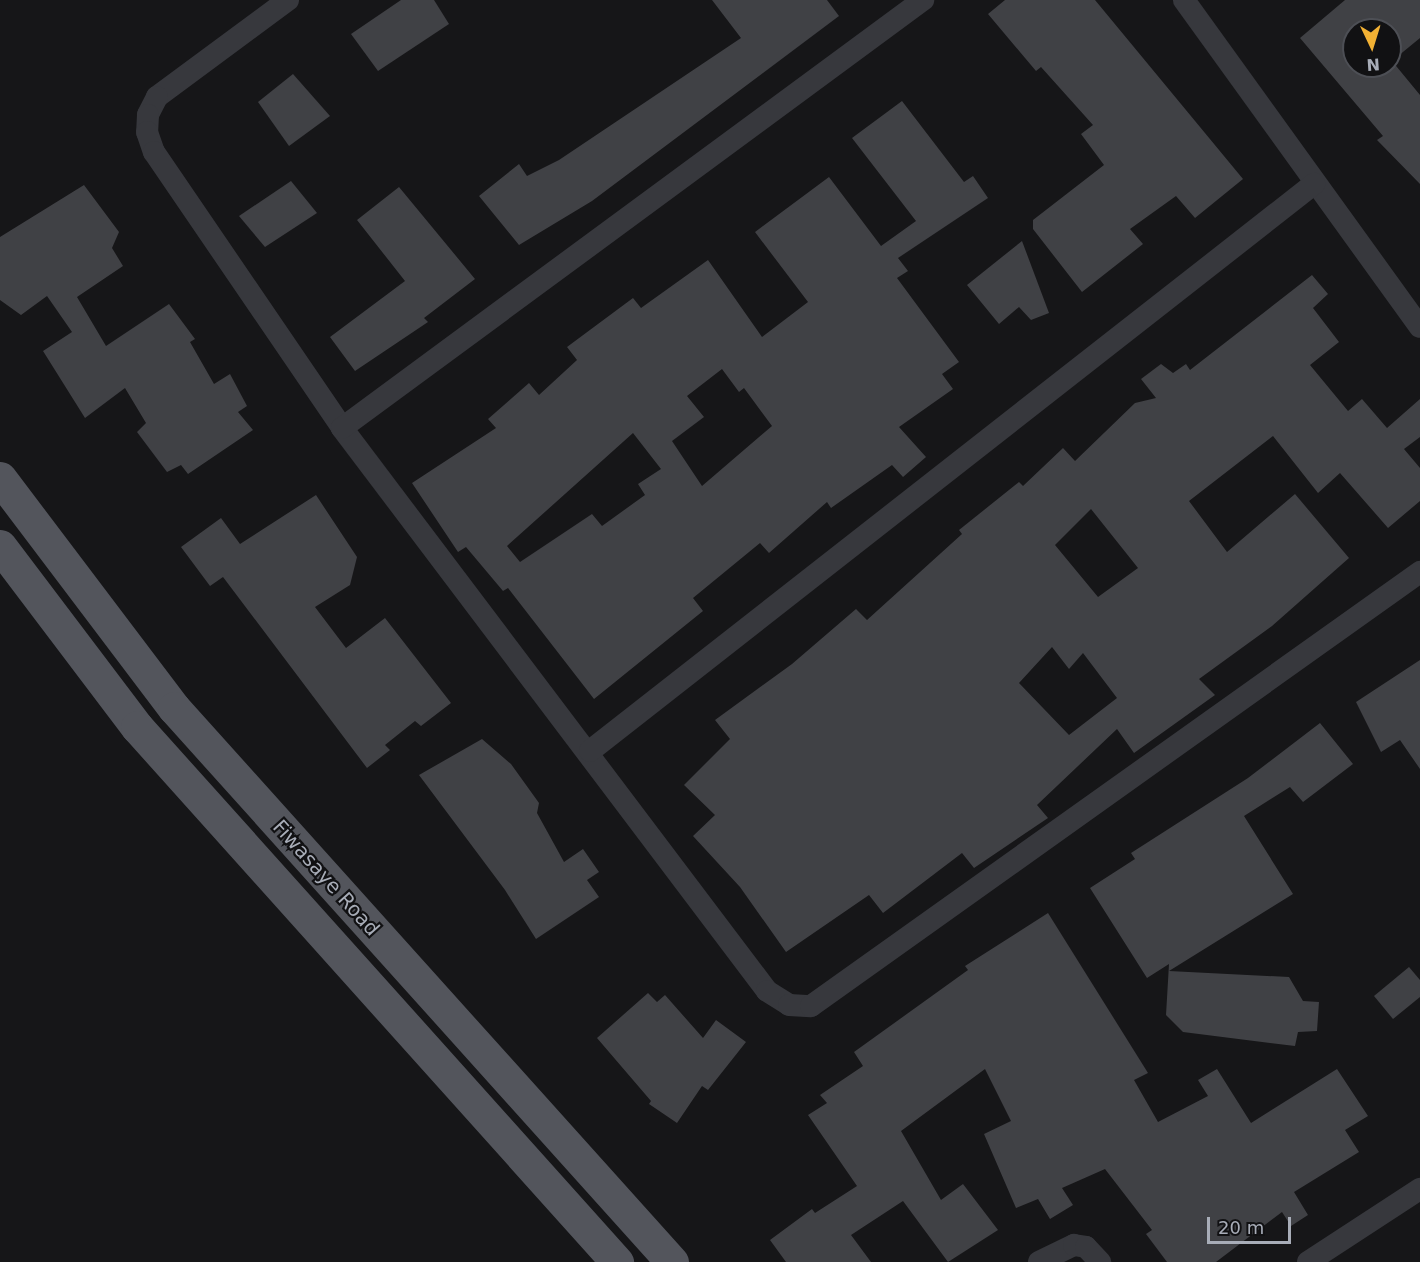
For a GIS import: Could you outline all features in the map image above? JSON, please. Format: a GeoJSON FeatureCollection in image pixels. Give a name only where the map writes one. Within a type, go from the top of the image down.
{"type":"FeatureCollection","features":[{"type":"Feature","properties":{"kind":"main road","name":"Fiwasaye Road"},"geometry":{"type":"LineString","coordinates":[[0,478],[174,708],[672,1262]]}},
{"type":"Feature","properties":{"kind":"main road","name":"Fiwasaye Road"},"geometry":{"type":"LineString","coordinates":[[0,546],[137,727],[617,1262]]}},
{"type":"Feature","properties":{"kind":"street"},"geometry":{"type":"LineString","coordinates":[[288,0],[157,97],[148,115],[147,132],[154,152],[342,428],[590,751],[767,991],[789,1005],[810,1006],[1420,572]]}},
{"type":"Feature","properties":{"kind":"street"},"geometry":{"type":"LineString","coordinates":[[342,428],[923,0]]}},
{"type":"Feature","properties":{"kind":"street"},"geometry":{"type":"LineString","coordinates":[[1184,0],[1314,184],[1420,327]]}},
{"type":"Feature","properties":{"kind":"street"},"geometry":{"type":"LineString","coordinates":[[590,751],[1314,184]]}},
{"type":"Feature","properties":{"kind":"street"},"geometry":{"type":"LineString","coordinates":[[1308,1262],[1420,1189]]}},
{"type":"Feature","properties":{"kind":"street"},"geometry":{"type":"LineString","coordinates":[[1040,1262],[1074,1245],[1086,1247],[1100,1262]]}},
{"type":"Feature","properties":{"kind":"building"},"geometry":{"type":"Polygon","coordinates":[[[401,0],[434,0],[449,24],[378,71],[351,34],[401,0]]]}},
{"type":"Feature","properties":{"kind":"building"},"geometry":{"type":"Polygon","coordinates":[[[712,0],[827,0],[839,16],[592,201],[519,245],[479,196],[519,164],[527,176],[559,160],[741,38],[712,0]]]}},
{"type":"Feature","properties":{"kind":"building"},"geometry":{"type":"Polygon","coordinates":[[[1005,0],[1095,0],[1243,179],[1195,218],[1176,196],[1130,229],[1143,244],[1082,292],[1033,229],[1033,220],[1104,165],[1081,134],[1093,125],[1041,67],[1036,71],[988,14],[1005,0]]]}},
{"type":"Feature","properties":{"kind":"building"},"geometry":{"type":"Polygon","coordinates":[[[1345,0],[1420,0],[1420,38],[1402,53],[1402,18],[1342,18],[1342,78],[1402,78],[1402,73],[1420,95],[1420,184],[1377,140],[1383,136],[1300,38],[1345,0]]]}},
{"type":"Feature","properties":{"kind":"building"},"geometry":{"type":"Polygon","coordinates":[[[293,74],[330,116],[289,146],[258,102],[293,74]]]}},
{"type":"Feature","properties":{"kind":"building"},"geometry":{"type":"Polygon","coordinates":[[[902,101],[964,182],[973,176],[988,198],[898,258],[908,271],[897,278],[959,362],[942,374],[953,389],[899,427],[926,457],[903,477],[892,465],[831,508],[827,502],[769,553],[760,543],[693,598],[703,611],[594,699],[508,588],[503,591],[466,547],[458,552],[412,483],[496,428],[488,419],[529,383],[539,395],[577,360],[567,347],[633,298],[641,308],[708,260],[762,337],[808,302],[755,232],[829,177],[881,246],[916,221],[852,138],[902,101]],[[722,369],[687,396],[704,417],[672,441],[702,486],[772,426],[744,388],[739,392],[722,369]],[[633,433],[507,546],[520,562],[592,514],[602,526],[645,495],[638,484],[661,469],[633,433]]]}},
{"type":"Feature","properties":{"kind":"building"},"geometry":{"type":"Polygon","coordinates":[[[291,181],[317,213],[265,247],[239,216],[291,181]]]}},
{"type":"Feature","properties":{"kind":"building"},"geometry":{"type":"Polygon","coordinates":[[[84,185],[119,232],[112,248],[123,266],[77,297],[106,346],[169,304],[195,339],[190,342],[214,384],[230,374],[247,406],[238,412],[253,430],[188,474],[181,465],[167,472],[137,432],[146,423],[125,388],[85,418],[43,351],[72,332],[47,296],[21,315],[0,300],[0,237],[84,185]]]}},
{"type":"Feature","properties":{"kind":"building"},"geometry":{"type":"Polygon","coordinates":[[[399,187],[475,279],[424,318],[428,322],[355,371],[330,337],[405,281],[357,220],[399,187]]]}},
{"type":"Feature","properties":{"kind":"building"},"geometry":{"type":"Polygon","coordinates":[[[1022,241],[1049,313],[1031,320],[1019,307],[999,324],[967,285],[1022,241]]]}},
{"type":"Feature","properties":{"kind":"building"},"geometry":{"type":"Polygon","coordinates":[[[1312,275],[1328,294],[1313,308],[1339,342],[1310,365],[1348,411],[1362,399],[1387,428],[1420,399],[1420,437],[1404,449],[1420,468],[1420,501],[1388,528],[1340,473],[1318,493],[1273,436],[1189,501],[1227,552],[1295,494],[1349,558],[1272,626],[1199,679],[1215,695],[1134,753],[1117,729],[1037,805],[1048,818],[974,868],[962,853],[883,913],[869,895],[786,952],[740,887],[693,836],[715,815],[684,785],[730,739],[715,720],[792,664],[856,609],[867,620],[962,534],[959,530],[1019,482],[1023,486],[1063,448],[1075,461],[1135,403],[1156,398],[1141,379],[1161,364],[1173,373],[1186,364],[1190,370],[1312,275]],[[1091,509],[1055,545],[1098,597],[1138,568],[1091,509]],[[1052,647],[1019,683],[1069,735],[1117,698],[1083,653],[1069,669],[1052,647]]]}},
{"type":"Feature","properties":{"kind":"building"},"geometry":{"type":"Polygon","coordinates":[[[316,495],[357,557],[350,585],[315,607],[346,648],[385,618],[451,703],[421,726],[415,721],[385,745],[390,750],[367,768],[223,577],[210,586],[181,547],[221,518],[240,544],[316,495]]]}},
{"type":"Feature","properties":{"kind":"building"},"geometry":{"type":"Polygon","coordinates":[[[1420,660],[1420,769],[1400,740],[1381,752],[1356,702],[1420,660]]]}},
{"type":"Feature","properties":{"kind":"building"},"geometry":{"type":"Polygon","coordinates":[[[1320,723],[1353,764],[1303,802],[1290,787],[1244,816],[1293,894],[1169,971],[1289,977],[1303,1001],[1319,1002],[1317,1031],[1298,1032],[1295,1046],[1183,1032],[1166,1015],[1169,964],[1147,978],[1090,888],[1135,859],[1131,853],[1248,778],[1320,723]]]}},
{"type":"Feature","properties":{"kind":"building"},"geometry":{"type":"Polygon","coordinates":[[[482,739],[511,764],[539,803],[537,813],[564,862],[583,849],[599,872],[587,880],[599,897],[536,939],[505,890],[419,775],[482,739]]]}},
{"type":"Feature","properties":{"kind":"building"},"geometry":{"type":"Polygon","coordinates":[[[1048,913],[1148,1073],[1134,1080],[1158,1122],[1208,1096],[1198,1080],[1217,1069],[1251,1123],[1337,1069],[1368,1116],[1345,1130],[1359,1152],[1294,1192],[1308,1215],[1291,1226],[1282,1212],[1216,1262],[1167,1262],[1146,1234],[1152,1230],[1105,1169],[1062,1188],[1073,1205],[1050,1219],[1038,1199],[1016,1208],[984,1134],[1011,1121],[985,1069],[901,1131],[941,1200],[963,1184],[998,1230],[948,1262],[903,1201],[851,1235],[871,1262],[786,1262],[770,1240],[812,1209],[815,1213],[857,1186],[808,1115],[827,1103],[820,1095],[863,1066],[854,1052],[968,970],[965,966],[1048,913]]]}},
{"type":"Feature","properties":{"kind":"building"},"geometry":{"type":"Polygon","coordinates":[[[1409,967],[1420,980],[1420,997],[1393,1019],[1374,996],[1409,967]]]}},
{"type":"Feature","properties":{"kind":"building"},"geometry":{"type":"Polygon","coordinates":[[[648,993],[657,1002],[665,995],[703,1038],[716,1020],[746,1042],[708,1090],[702,1086],[677,1123],[649,1104],[651,1101],[597,1038],[648,993]]]}}]}
